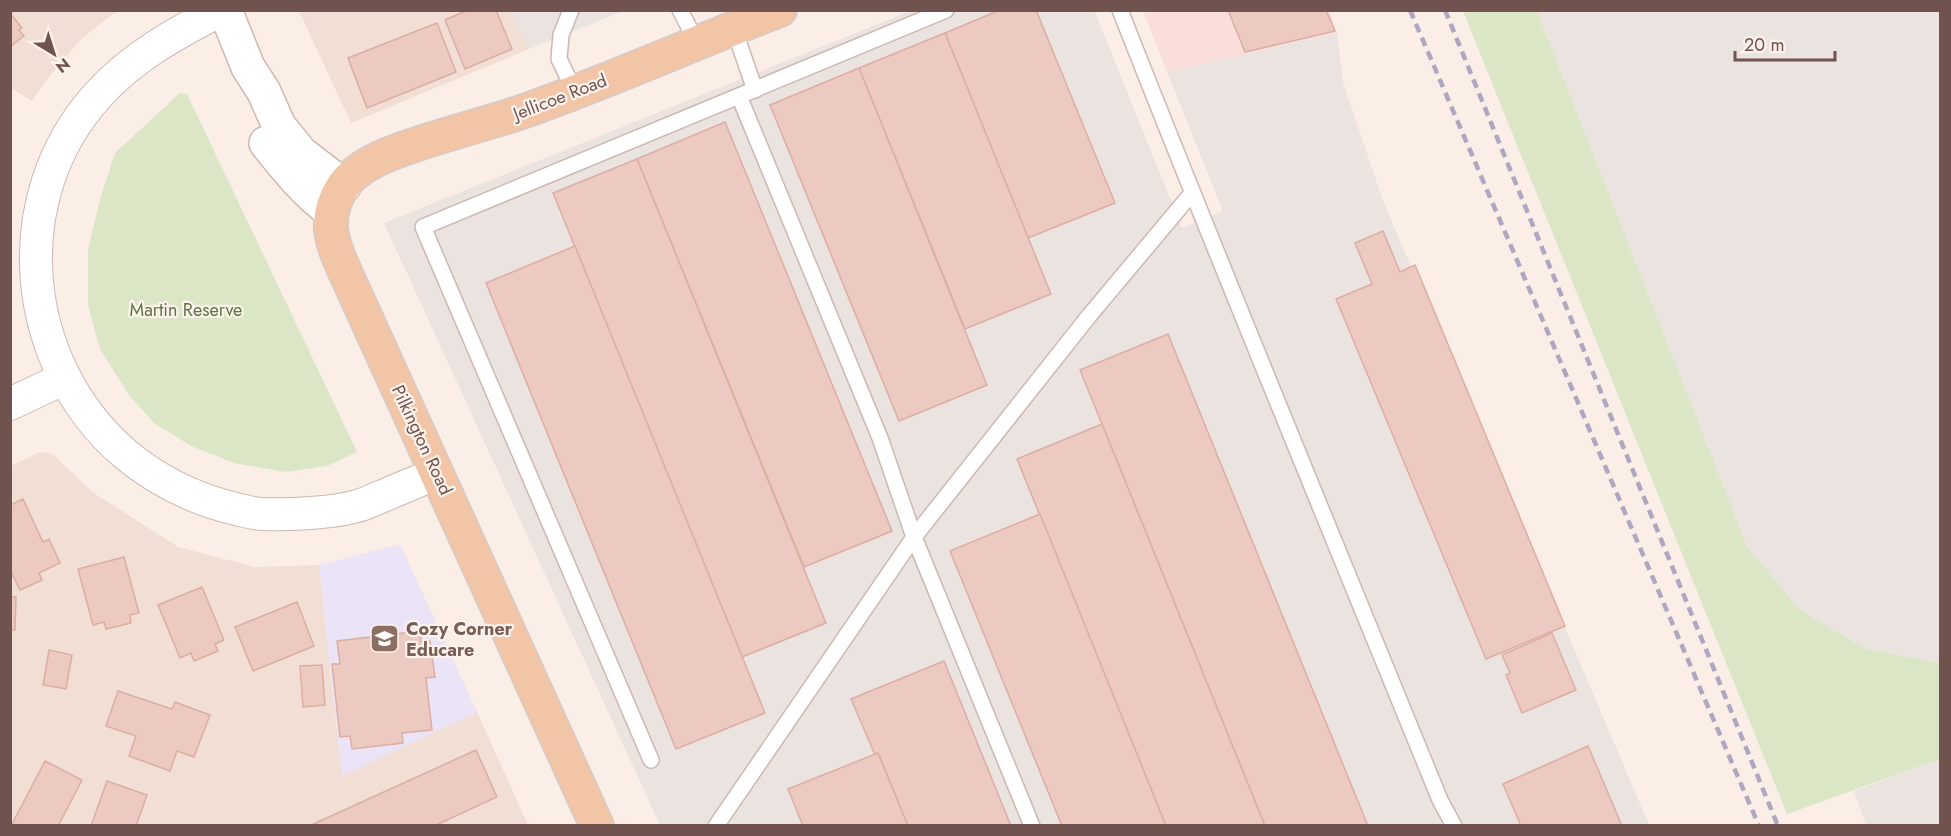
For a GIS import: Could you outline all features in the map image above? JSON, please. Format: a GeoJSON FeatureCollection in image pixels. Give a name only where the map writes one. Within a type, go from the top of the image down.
{"type":"FeatureCollection","features":[{"type":"Feature","properties":{"kind":"main road","name":"Jellicoe Road"},"geometry":{"type":"LineString","coordinates":[[337,198],[366,165],[388,154],[529,110],[780,10]]}},
{"type":"Feature","properties":{"kind":"main road","name":"Pilkington Road"},"geometry":{"type":"LineString","coordinates":[[337,198],[331,228],[336,250],[597,825]]}},
{"type":"Feature","properties":{"kind":"street"},"geometry":{"type":"LineString","coordinates":[[337,198],[318,202],[286,168],[260,134],[246,98],[248,67],[223,10],[192,24],[132,63],[112,81],[84,113],[67,140],[53,169],[39,222],[36,280],[43,324],[65,378],[90,419],[116,446],[158,479],[207,502],[261,514],[309,513],[357,506],[437,473]]}},
{"type":"Feature","properties":{"kind":"street"},"geometry":{"type":"LineString","coordinates":[[10,404],[65,378]]}},
{"type":"Feature","properties":{"kind":"lane"},"geometry":{"type":"LineString","coordinates":[[571,10],[561,35],[559,59],[575,92]]}},
{"type":"Feature","properties":{"kind":"lane"},"geometry":{"type":"LineString","coordinates":[[680,10],[697,43]]}},
{"type":"Feature","properties":{"kind":"lane"},"geometry":{"type":"LineString","coordinates":[[651,760],[423,227],[946,10]]}},
{"type":"Feature","properties":{"kind":"lane"},"geometry":{"type":"LineString","coordinates":[[1120,10],[1192,193],[1440,800],[1454,825]]}},
{"type":"Feature","properties":{"kind":"lane"},"geometry":{"type":"LineString","coordinates":[[734,29],[755,90]]}},
{"type":"Feature","properties":{"kind":"lane"},"geometry":{"type":"LineString","coordinates":[[739,96],[880,438],[914,537],[1032,825]]}},
{"type":"Feature","properties":{"kind":"lane"},"geometry":{"type":"LineString","coordinates":[[716,825],[914,537],[1089,316],[1192,193]]}},
{"type":"Feature","properties":{"kind":"shaded area"},"geometry":{"type":"Polygon","coordinates":[[[1094,10],[1182,228],[1223,211],[1167,72],[1337,33],[1343,82],[1383,201],[1649,825],[660,825],[384,223],[910,11],[1094,10]]]}},
{"type":"Feature","properties":{"kind":"shaded area"},"geometry":{"type":"Polygon","coordinates":[[[10,11],[117,11],[80,40],[32,101],[11,88],[10,11]]]}},
{"type":"Feature","properties":{"kind":"shaded area"},"geometry":{"type":"Polygon","coordinates":[[[299,11],[511,11],[529,49],[351,123],[299,11]]]}},
{"type":"Feature","properties":{"kind":"shaded area"},"geometry":{"type":"Polygon","coordinates":[[[511,11],[623,11],[529,49],[511,11]]]}},
{"type":"Feature","properties":{"kind":"shaded area"},"geometry":{"type":"Polygon","coordinates":[[[1143,11],[1329,11],[1337,33],[1167,72],[1143,11]]]}},
{"type":"Feature","properties":{"kind":"shaded area"},"geometry":{"type":"Polygon","coordinates":[[[1537,11],[1940,11],[1940,663],[1866,649],[1799,609],[1747,546],[1537,11]]]}},
{"type":"Feature","properties":{"kind":"shaded area"},"geometry":{"type":"Polygon","coordinates":[[[40,452],[55,456],[91,491],[178,547],[255,567],[319,565],[342,775],[477,712],[528,825],[11,826],[11,466],[40,452]]]}},
{"type":"Feature","properties":{"kind":"shaded area","name":"Cozy Corner Educare"},"geometry":{"type":"Polygon","coordinates":[[[400,544],[477,712],[342,776],[319,565],[400,544]]]}},
{"type":"Feature","properties":{"kind":"shaded area"},"geometry":{"type":"Polygon","coordinates":[[[1940,759],[1940,825],[1866,825],[1854,791],[1940,759]]]}},
{"type":"Feature","properties":{"kind":"green space"},"geometry":{"type":"Polygon","coordinates":[[[1463,11],[1537,11],[1747,546],[1799,609],[1866,649],[1940,663],[1940,759],[1787,814],[1463,11]]]}},
{"type":"Feature","properties":{"kind":"green space","name":"Martin Reserve"},"geometry":{"type":"Polygon","coordinates":[[[180,93],[187,94],[357,452],[327,466],[286,472],[234,463],[191,446],[154,423],[129,395],[100,349],[88,305],[88,250],[100,199],[115,153],[180,93]]]}},
{"type":"Feature","properties":{"kind":"building"},"geometry":{"type":"Polygon","coordinates":[[[468,10],[496,10],[512,49],[465,69],[445,20],[468,10]]]}},
{"type":"Feature","properties":{"kind":"building"},"geometry":{"type":"Polygon","coordinates":[[[1000,10],[1036,10],[1115,203],[1028,238],[945,33],[1000,10]]]}},
{"type":"Feature","properties":{"kind":"building"},"geometry":{"type":"Polygon","coordinates":[[[1228,10],[1326,10],[1335,31],[1245,52],[1228,10]]]}},
{"type":"Feature","properties":{"kind":"building"},"geometry":{"type":"Polygon","coordinates":[[[10,13],[22,28],[19,30],[24,36],[10,47],[10,13]]]}},
{"type":"Feature","properties":{"kind":"building"},"geometry":{"type":"Polygon","coordinates":[[[437,23],[456,72],[367,108],[348,58],[437,23]]]}},
{"type":"Feature","properties":{"kind":"building"},"geometry":{"type":"Polygon","coordinates":[[[945,33],[1051,294],[965,329],[859,68],[945,33]]]}},
{"type":"Feature","properties":{"kind":"building"},"geometry":{"type":"Polygon","coordinates":[[[859,68],[987,385],[899,421],[770,105],[859,68]]]}},
{"type":"Feature","properties":{"kind":"building"},"geometry":{"type":"Polygon","coordinates":[[[725,122],[892,531],[804,567],[637,159],[725,122]]]}},
{"type":"Feature","properties":{"kind":"building"},"geometry":{"type":"Polygon","coordinates":[[[637,159],[826,623],[742,657],[553,193],[637,159]]]}},
{"type":"Feature","properties":{"kind":"building"},"geometry":{"type":"Polygon","coordinates":[[[1383,231],[1400,272],[1415,265],[1565,626],[1486,659],[1336,299],[1372,284],[1355,243],[1383,231]]]}},
{"type":"Feature","properties":{"kind":"building"},"geometry":{"type":"Polygon","coordinates":[[[575,246],[765,713],[676,749],[486,283],[575,246]]]}},
{"type":"Feature","properties":{"kind":"building"},"geometry":{"type":"Polygon","coordinates":[[[1168,334],[1368,826],[1265,826],[1080,370],[1168,334]]]}},
{"type":"Feature","properties":{"kind":"building"},"geometry":{"type":"Polygon","coordinates":[[[1102,424],[1265,826],[1166,826],[1017,459],[1102,424]]]}},
{"type":"Feature","properties":{"kind":"building"},"geometry":{"type":"Polygon","coordinates":[[[23,499],[43,542],[49,539],[60,563],[39,573],[42,580],[20,590],[10,570],[10,505],[23,499]]]}},
{"type":"Feature","properties":{"kind":"building"},"geometry":{"type":"Polygon","coordinates":[[[1040,514],[1166,826],[1062,826],[950,551],[1040,514]]]}},
{"type":"Feature","properties":{"kind":"building"},"geometry":{"type":"Polygon","coordinates":[[[124,557],[139,613],[130,615],[131,623],[106,629],[104,622],[93,625],[78,569],[124,557]]]}},
{"type":"Feature","properties":{"kind":"building"},"geometry":{"type":"Polygon","coordinates":[[[202,587],[224,640],[215,644],[218,651],[194,661],[191,653],[180,658],[158,605],[202,587]]]}},
{"type":"Feature","properties":{"kind":"building"},"geometry":{"type":"Polygon","coordinates":[[[10,597],[16,597],[15,630],[10,630],[10,597]]]}},
{"type":"Feature","properties":{"kind":"building"},"geometry":{"type":"Polygon","coordinates":[[[297,602],[314,646],[253,671],[235,627],[297,602]]]}},
{"type":"Feature","properties":{"kind":"building"},"geometry":{"type":"Polygon","coordinates":[[[420,631],[421,642],[430,641],[435,677],[426,678],[432,730],[402,733],[403,743],[352,749],[350,736],[340,737],[332,664],[340,664],[337,641],[420,631]]]}},
{"type":"Feature","properties":{"kind":"building"},"geometry":{"type":"Polygon","coordinates":[[[1552,633],[1576,690],[1522,713],[1506,675],[1510,673],[1502,655],[1552,633]]]}},
{"type":"Feature","properties":{"kind":"building"},"geometry":{"type":"Polygon","coordinates":[[[49,650],[72,655],[66,689],[43,685],[49,650]]]}},
{"type":"Feature","properties":{"kind":"building"},"geometry":{"type":"Polygon","coordinates":[[[944,661],[1011,826],[908,826],[878,753],[875,755],[851,699],[944,661]]]}},
{"type":"Feature","properties":{"kind":"building"},"geometry":{"type":"Polygon","coordinates":[[[322,665],[325,705],[303,707],[300,666],[322,665]]]}},
{"type":"Feature","properties":{"kind":"building"},"geometry":{"type":"Polygon","coordinates":[[[118,691],[172,709],[175,702],[210,715],[194,757],[177,751],[170,771],[129,756],[136,736],[106,726],[118,691]]]}},
{"type":"Feature","properties":{"kind":"building"},"geometry":{"type":"Polygon","coordinates":[[[1588,746],[1622,826],[1521,826],[1503,784],[1588,746]]]}},
{"type":"Feature","properties":{"kind":"building"},"geometry":{"type":"Polygon","coordinates":[[[476,750],[497,797],[434,826],[309,826],[476,750]]]}},
{"type":"Feature","properties":{"kind":"building"},"geometry":{"type":"Polygon","coordinates":[[[878,753],[908,826],[803,826],[788,789],[878,753]]]}},
{"type":"Feature","properties":{"kind":"building"},"geometry":{"type":"Polygon","coordinates":[[[45,761],[82,780],[58,826],[11,826],[45,761]]]}},
{"type":"Feature","properties":{"kind":"building"},"geometry":{"type":"Polygon","coordinates":[[[107,781],[147,795],[136,826],[91,826],[107,781]]]}},
{"type":"Feature","properties":{"kind":"railway"},"geometry":{"type":"LineString","coordinates":[[1410,10],[1759,826]]}},
{"type":"Feature","properties":{"kind":"railway"},"geometry":{"type":"LineString","coordinates":[[1445,10],[1778,826]]}},
{"type":"Feature","properties":{"kind":"place","name":"Cozy Corner Educare"},"geometry":{"type":"Point","coordinates":[385,639]}}]}
